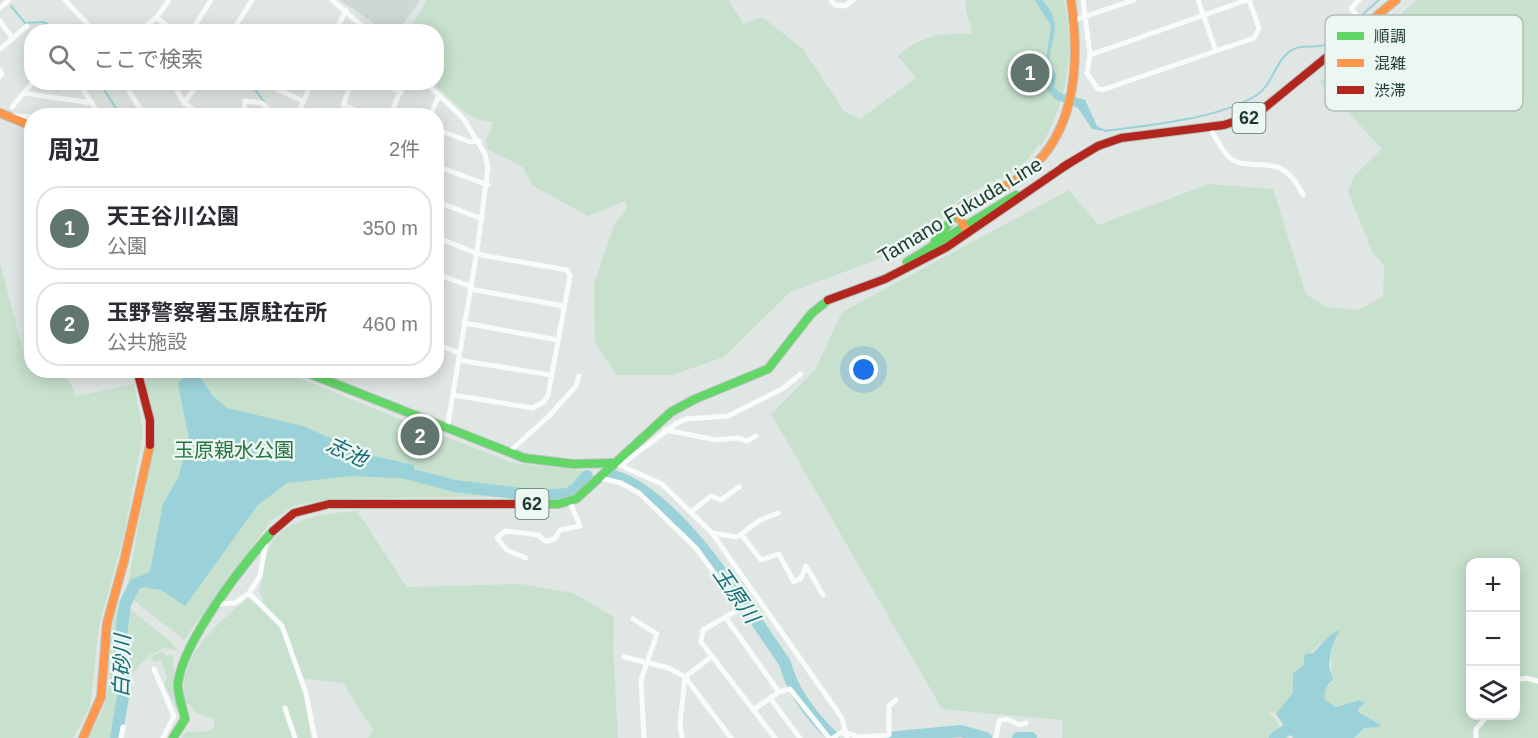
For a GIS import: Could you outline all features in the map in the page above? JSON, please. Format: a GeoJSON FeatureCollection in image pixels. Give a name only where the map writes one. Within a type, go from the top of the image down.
{"type":"FeatureCollection","features":[{"type":"Feature","properties":{"kind":"main road"},"geometry":{"type":"LineString","coordinates":[[908,262],[941,237],[958,211],[969,202],[1009,185],[1033,168],[1058,133],[1071,100],[1077,70],[1075,20],[1071,0]]}},
{"type":"Feature","properties":{"kind":"main road","name":"Tamano Fukuda Line"},"geometry":{"type":"LineString","coordinates":[[1373,15],[1396,0]]}},
{"type":"Feature","properties":{"kind":"main road","name":"Tamano Fukuda Line"},"geometry":{"type":"LineString","coordinates":[[570,502],[618,464],[657,422],[678,407],[768,369],[817,309],[832,297],[885,279],[966,231],[1094,149],[1122,138],[1233,124],[1257,114],[1325,54]]}},
{"type":"Feature","properties":{"kind":"main road"},"geometry":{"type":"LineString","coordinates":[[3,114],[24,120]]}},
{"type":"Feature","properties":{"kind":"main road"},"geometry":{"type":"LineString","coordinates":[[958,211],[966,231]]}},
{"type":"Feature","properties":{"kind":"main road","name":"Tamano Fukuda Line"},"geometry":{"type":"LineString","coordinates":[[868,285],[966,231]]}},
{"type":"Feature","properties":{"kind":"main road"},"geometry":{"type":"LineString","coordinates":[[83,738],[94,718],[101,697],[107,623],[124,561],[150,443],[150,420],[138,378]]}},
{"type":"Feature","properties":{"kind":"main road"},"geometry":{"type":"LineString","coordinates":[[326,378],[507,453],[541,461],[618,464]]}},
{"type":"Feature","properties":{"kind":"main road","name":"62"},"geometry":{"type":"LineString","coordinates":[[173,738],[185,719],[178,685],[180,668],[187,652],[266,539],[289,516],[312,507],[329,504],[558,504],[570,502]]}},
{"type":"Feature","properties":{"kind":"street"},"geometry":{"type":"LineString","coordinates":[[0,8],[9,0]]}},
{"type":"Feature","properties":{"kind":"street"},"geometry":{"type":"LineString","coordinates":[[65,0],[88,24]]}},
{"type":"Feature","properties":{"kind":"street"},"geometry":{"type":"LineString","coordinates":[[149,24],[170,0]]}},
{"type":"Feature","properties":{"kind":"street"},"geometry":{"type":"LineString","coordinates":[[196,24],[211,0]]}},
{"type":"Feature","properties":{"kind":"street"},"geometry":{"type":"LineString","coordinates":[[237,24],[252,0]]}},
{"type":"Feature","properties":{"kind":"street"},"geometry":{"type":"LineString","coordinates":[[332,0],[361,24]]}},
{"type":"Feature","properties":{"kind":"street"},"geometry":{"type":"LineString","coordinates":[[831,0],[835,5],[845,6],[853,0]]}},
{"type":"Feature","properties":{"kind":"street"},"geometry":{"type":"LineString","coordinates":[[1083,0],[1090,55],[1088,73],[1097,88],[1102,90],[1254,38],[1259,28],[1248,0],[1090,55]]}},
{"type":"Feature","properties":{"kind":"street"},"geometry":{"type":"LineString","coordinates":[[1075,20],[1134,0]]}},
{"type":"Feature","properties":{"kind":"street"},"geometry":{"type":"LineString","coordinates":[[1198,0],[1216,51]]}},
{"type":"Feature","properties":{"kind":"street"},"geometry":{"type":"LineString","coordinates":[[1356,15],[1352,6],[1359,0]]}},
{"type":"Feature","properties":{"kind":"street"},"geometry":{"type":"LineString","coordinates":[[340,24],[346,10]]}},
{"type":"Feature","properties":{"kind":"street"},"geometry":{"type":"LineString","coordinates":[[156,18],[165,24]]}},
{"type":"Feature","properties":{"kind":"street"},"geometry":{"type":"LineString","coordinates":[[0,21],[12,38]]}},
{"type":"Feature","properties":{"kind":"street"},"geometry":{"type":"LineString","coordinates":[[0,49],[24,28]]}},
{"type":"Feature","properties":{"kind":"street"},"geometry":{"type":"LineString","coordinates":[[0,70],[2,74],[0,76]]}},
{"type":"Feature","properties":{"kind":"street"},"geometry":{"type":"LineString","coordinates":[[1077,70],[1088,73]]}},
{"type":"Feature","properties":{"kind":"street"},"geometry":{"type":"LineString","coordinates":[[12,107],[26,90]]}},
{"type":"Feature","properties":{"kind":"street"},"geometry":{"type":"LineString","coordinates":[[83,90],[95,108]]}},
{"type":"Feature","properties":{"kind":"street"},"geometry":{"type":"LineString","coordinates":[[128,90],[140,108]]}},
{"type":"Feature","properties":{"kind":"street"},"geometry":{"type":"LineString","coordinates":[[177,90],[184,103],[191,108]]}},
{"type":"Feature","properties":{"kind":"street"},"geometry":{"type":"LineString","coordinates":[[184,103],[193,90]]}},
{"type":"Feature","properties":{"kind":"street"},"geometry":{"type":"LineString","coordinates":[[279,90],[303,101]]}},
{"type":"Feature","properties":{"kind":"street"},"geometry":{"type":"LineString","coordinates":[[300,108],[308,90]]}},
{"type":"Feature","properties":{"kind":"street"},"geometry":{"type":"LineString","coordinates":[[349,90],[343,105],[350,108]]}},
{"type":"Feature","properties":{"kind":"street"},"geometry":{"type":"LineString","coordinates":[[393,108],[400,92],[395,90]]}},
{"type":"Feature","properties":{"kind":"street"},"geometry":{"type":"LineString","coordinates":[[434,90],[463,118],[479,141],[488,168],[488,186],[447,429]]}},
{"type":"Feature","properties":{"kind":"street"},"geometry":{"type":"LineString","coordinates":[[24,93],[92,103]]}},
{"type":"Feature","properties":{"kind":"street"},"geometry":{"type":"LineString","coordinates":[[433,108],[439,95]]}},
{"type":"Feature","properties":{"kind":"street"},"geometry":{"type":"LineString","coordinates":[[245,108],[245,101],[262,103],[267,108]]}},
{"type":"Feature","properties":{"kind":"street"},"geometry":{"type":"LineString","coordinates":[[1210,127],[1229,157],[1241,163],[1268,164],[1285,171],[1292,177],[1303,195]]}},
{"type":"Feature","properties":{"kind":"street"},"geometry":{"type":"LineString","coordinates":[[444,132],[470,142],[479,141]]}},
{"type":"Feature","properties":{"kind":"street"},"geometry":{"type":"LineString","coordinates":[[444,169],[488,186]]}},
{"type":"Feature","properties":{"kind":"street"},"geometry":{"type":"LineString","coordinates":[[444,204],[482,219]]}},
{"type":"Feature","properties":{"kind":"street"},"geometry":{"type":"LineString","coordinates":[[444,240],[477,251],[481,255],[567,270],[570,276],[548,395],[544,402],[533,408],[453,395]]}},
{"type":"Feature","properties":{"kind":"street"},"geometry":{"type":"LineString","coordinates":[[444,277],[470,288],[564,306]]}},
{"type":"Feature","properties":{"kind":"street"},"geometry":{"type":"LineString","coordinates":[[464,323],[558,340]]}},
{"type":"Feature","properties":{"kind":"street"},"geometry":{"type":"LineString","coordinates":[[444,348],[459,353]]}},
{"type":"Feature","properties":{"kind":"street"},"geometry":{"type":"LineString","coordinates":[[458,360],[551,375]]}},
{"type":"Feature","properties":{"kind":"street"},"geometry":{"type":"LineString","coordinates":[[801,374],[782,389],[728,416],[686,419],[665,430],[618,464],[662,484],[712,533],[842,718],[846,736]]}},
{"type":"Feature","properties":{"kind":"street"},"geometry":{"type":"LineString","coordinates":[[507,453],[556,408],[576,386],[579,376]]}},
{"type":"Feature","properties":{"kind":"street"},"geometry":{"type":"LineString","coordinates":[[665,430],[726,441],[737,438],[747,441],[756,436]]}},
{"type":"Feature","properties":{"kind":"street"},"geometry":{"type":"LineString","coordinates":[[600,478],[621,483],[639,493],[696,548],[736,603],[736,610],[703,630],[701,642],[775,738]]}},
{"type":"Feature","properties":{"kind":"street"},"geometry":{"type":"LineString","coordinates":[[691,512],[711,496],[722,500],[739,487]]}},
{"type":"Feature","properties":{"kind":"street"},"geometry":{"type":"LineString","coordinates":[[526,558],[507,550],[496,538],[505,531],[539,535],[545,541],[551,541],[556,538],[560,530],[580,526],[570,502]]}},
{"type":"Feature","properties":{"kind":"street"},"geometry":{"type":"LineString","coordinates":[[712,533],[732,537],[741,534],[760,520],[778,513]]}},
{"type":"Feature","properties":{"kind":"street"},"geometry":{"type":"LineString","coordinates":[[741,534],[761,560],[779,554],[794,582],[801,578],[806,566],[823,595]]}},
{"type":"Feature","properties":{"kind":"street"},"geometry":{"type":"LineString","coordinates":[[220,604],[235,603],[249,593],[260,576],[266,539]]}},
{"type":"Feature","properties":{"kind":"street"},"geometry":{"type":"LineString","coordinates":[[249,593],[282,626],[306,693],[315,738]]}},
{"type":"Feature","properties":{"kind":"street"},"geometry":{"type":"LineString","coordinates":[[726,618],[779,692]]}},
{"type":"Feature","properties":{"kind":"street"},"geometry":{"type":"LineString","coordinates":[[633,619],[657,634],[641,680],[644,738]]}},
{"type":"Feature","properties":{"kind":"street"},"geometry":{"type":"LineString","coordinates":[[624,657],[669,668],[685,677],[731,738]]}},
{"type":"Feature","properties":{"kind":"street"},"geometry":{"type":"LineString","coordinates":[[682,738],[680,724],[685,677],[711,657]]}},
{"type":"Feature","properties":{"kind":"street"},"geometry":{"type":"LineString","coordinates":[[154,669],[174,716],[163,738]]}},
{"type":"Feature","properties":{"kind":"street"},"geometry":{"type":"LineString","coordinates":[[1520,680],[1538,681]]}},
{"type":"Feature","properties":{"kind":"street"},"geometry":{"type":"LineString","coordinates":[[753,710],[779,692],[790,689],[833,737],[889,735],[890,706],[896,700]]}},
{"type":"Feature","properties":{"kind":"street"},"geometry":{"type":"LineString","coordinates":[[770,698],[800,738]]}},
{"type":"Feature","properties":{"kind":"street"},"geometry":{"type":"LineString","coordinates":[[285,708],[295,738]]}},
{"type":"Feature","properties":{"kind":"street"},"geometry":{"type":"LineString","coordinates":[[996,738],[999,721],[1006,719],[1020,725],[1026,723]]}},
{"type":"Feature","properties":{"kind":"street"},"geometry":{"type":"LineString","coordinates":[[1476,738],[1476,729],[1484,720]]}},
{"type":"Feature","properties":{"kind":"street"},"geometry":{"type":"LineString","coordinates":[[121,738],[123,727]]}},
{"type":"Feature","properties":{"kind":"shaded area"},"geometry":{"type":"Polygon","coordinates":[[[340,0],[420,0],[403,24],[374,24],[340,0]]]}},
{"type":"Feature","properties":{"kind":"green space"},"geometry":{"type":"Polygon","coordinates":[[[427,0],[728,0],[744,24],[762,17],[803,49],[845,112],[860,119],[916,78],[898,56],[906,49],[932,37],[972,34],[966,0],[1064,0],[1069,57],[1058,111],[1041,146],[1039,144],[1029,158],[1014,171],[960,198],[933,228],[871,262],[790,292],[724,357],[672,375],[617,375],[595,343],[594,283],[615,223],[627,209],[625,201],[588,216],[532,185],[523,167],[489,150],[485,141],[494,122],[484,121],[468,114],[440,90],[444,90],[444,24],[413,24],[427,0]]]}},
{"type":"Feature","properties":{"kind":"green space"},"geometry":{"type":"Polygon","coordinates":[[[1417,0],[1538,0],[1538,738],[1354,738],[1364,728],[1379,727],[1358,712],[1360,706],[1365,703],[1360,700],[1336,707],[1323,699],[1326,686],[1332,683],[1331,649],[1338,637],[1330,635],[1309,654],[1303,666],[1293,673],[1293,693],[1276,714],[1293,738],[1273,711],[1270,713],[1289,738],[1062,738],[1063,720],[942,709],[771,414],[815,370],[842,312],[1069,190],[1098,225],[1209,184],[1273,189],[1306,294],[1326,307],[1358,310],[1383,297],[1384,266],[1372,251],[1348,192],[1354,176],[1382,149],[1347,111],[1523,111],[1523,15],[1399,15],[1417,0]]]}},
{"type":"Feature","properties":{"kind":"green space"},"geometry":{"type":"Polygon","coordinates":[[[1325,78],[1325,87],[1320,82],[1325,78]]]}},
{"type":"Feature","properties":{"kind":"green space"},"geometry":{"type":"Polygon","coordinates":[[[0,263],[24,354],[24,378],[66,378],[70,382],[76,396],[134,384],[143,433],[124,535],[99,625],[90,707],[73,738],[0,738],[0,263]]]}},
{"type":"Feature","properties":{"kind":"green space","name":"玉原親水公園"},"geometry":{"type":"Polygon","coordinates":[[[144,378],[299,378],[414,425],[410,439],[428,445],[433,432],[513,463],[588,471],[590,482],[575,493],[555,499],[529,496],[330,499],[295,505],[271,521],[184,640],[126,594],[155,436],[144,378]]]}},
{"type":"Feature","properties":{"kind":"green space"},"geometry":{"type":"Polygon","coordinates":[[[357,511],[407,587],[521,584],[573,593],[614,617],[613,648],[618,738],[368,738],[373,730],[343,683],[297,678],[304,695],[311,738],[182,738],[186,732],[210,731],[214,727],[214,719],[194,712],[190,704],[186,704],[184,687],[186,672],[192,657],[212,631],[248,598],[261,608],[263,598],[259,591],[272,543],[291,525],[303,520],[357,511]]]}},
{"type":"Feature","properties":{"kind":"green space"},"geometry":{"type":"Polygon","coordinates":[[[121,602],[170,641],[178,651],[165,648],[150,655],[120,685],[110,738],[88,738],[107,696],[113,621],[121,602]]]}},
{"type":"Feature","properties":{"kind":"green space"},"geometry":{"type":"Polygon","coordinates":[[[161,652],[167,656],[173,655],[175,697],[180,715],[164,684],[167,678],[161,660],[155,662],[151,657],[161,652]]]}},
{"type":"Feature","properties":{"kind":"water"},"geometry":{"type":"Polygon","coordinates":[[[1035,0],[1042,0],[1054,18],[1055,27],[1049,71],[1053,70],[1056,76],[1054,87],[1060,93],[1085,100],[1097,126],[1110,132],[1092,129],[1078,108],[1055,99],[1043,84],[1041,71],[1046,59],[1051,26],[1035,0]]]}},
{"type":"Feature","properties":{"kind":"water"},"geometry":{"type":"Polygon","coordinates":[[[183,378],[200,378],[212,395],[227,408],[303,426],[365,454],[414,465],[414,479],[352,476],[287,483],[258,505],[185,606],[161,590],[133,585],[150,571],[163,504],[178,478],[189,439],[178,384],[183,378]]]}},
{"type":"Feature","properties":{"kind":"water"},"geometry":{"type":"Polygon","coordinates":[[[1340,630],[1331,649],[1329,667],[1333,679],[1326,687],[1324,699],[1336,707],[1360,700],[1365,703],[1358,709],[1358,712],[1381,725],[1364,728],[1354,738],[1293,738],[1276,714],[1293,693],[1293,673],[1303,666],[1305,654],[1313,653],[1330,635],[1340,630]]]}},
{"type":"Feature","properties":{"kind":"waterway"},"geometry":{"type":"LineString","coordinates":[[1362,15],[1379,0]]}},
{"type":"Feature","properties":{"kind":"waterway"},"geometry":{"type":"LineString","coordinates":[[11,6],[25,23],[43,22],[47,24]]}},
{"type":"Feature","properties":{"kind":"waterway"},"geometry":{"type":"LineString","coordinates":[[1105,131],[1184,120],[1224,110],[1263,90],[1288,53],[1298,48],[1325,44]]}},
{"type":"Feature","properties":{"kind":"waterway"},"geometry":{"type":"LineString","coordinates":[[104,90],[116,108]]}},
{"type":"Feature","properties":{"kind":"waterway"},"geometry":{"type":"LineString","coordinates":[[256,90],[264,102]]}},
{"type":"Feature","properties":{"kind":"waterway","name":"志池"},"geometry":{"type":"LineString","coordinates":[[398,471],[455,486],[539,496],[568,494],[576,489],[587,476]]}},
{"type":"Feature","properties":{"kind":"waterway","name":"玉原川"},"geometry":{"type":"LineString","coordinates":[[614,476],[638,487],[662,506],[709,556],[785,663],[804,704],[834,738]]}},
{"type":"Feature","properties":{"kind":"waterway","name":"白砂川"},"geometry":{"type":"LineString","coordinates":[[116,738],[124,691],[120,644],[125,604],[135,584],[150,579]]}},
{"type":"Feature","properties":{"kind":"waterway"},"geometry":{"type":"LineString","coordinates":[[1275,738],[1296,724]]}},
{"type":"Feature","properties":{"kind":"waterway"},"geometry":{"type":"LineString","coordinates":[[887,738],[961,731],[986,738]]}},
{"type":"Feature","properties":{"kind":"waterway"},"geometry":{"type":"LineString","coordinates":[[1018,738],[1031,738]]}},
{"type":"Feature","properties":{"kind":"traffic: fast"},"geometry":{"type":"LineString","coordinates":[[907,262],[1016,195]]}},
{"type":"Feature","properties":{"kind":"traffic: fast"},"geometry":{"type":"LineString","coordinates":[[935,241],[959,211]]}},
{"type":"Feature","properties":{"kind":"traffic: fast"},"geometry":{"type":"LineString","coordinates":[[542,504],[558,504],[576,499],[671,412],[695,399],[768,369],[811,314],[828,300]]}},
{"type":"Feature","properties":{"kind":"traffic: fast"},"geometry":{"type":"LineString","coordinates":[[320,378],[524,458],[573,464],[614,463]]}},
{"type":"Feature","properties":{"kind":"traffic: fast"},"geometry":{"type":"LineString","coordinates":[[173,738],[185,719],[178,683],[182,666],[191,646],[216,603],[273,531]]}},
{"type":"Feature","properties":{"kind":"traffic: slow"},"geometry":{"type":"LineString","coordinates":[[967,232],[958,215],[962,206],[1020,177],[1039,160],[1053,141],[1064,120],[1074,73],[1074,24],[1071,0]]}},
{"type":"Feature","properties":{"kind":"traffic: slow"},"geometry":{"type":"LineString","coordinates":[[1378,15],[1396,0]]}},
{"type":"Feature","properties":{"kind":"traffic: slow"},"geometry":{"type":"LineString","coordinates":[[0,113],[24,123]]}},
{"type":"Feature","properties":{"kind":"traffic: slow"},"geometry":{"type":"LineString","coordinates":[[83,738],[101,697],[107,623],[124,561],[150,445]]}},
{"type":"Feature","properties":{"kind":"traffic: jam"},"geometry":{"type":"LineString","coordinates":[[1063,167],[1098,146],[1121,138],[1224,125],[1257,114],[1325,58]]}},
{"type":"Feature","properties":{"kind":"traffic: jam"},"geometry":{"type":"LineString","coordinates":[[828,300],[885,279],[947,247],[1068,164]]}},
{"type":"Feature","properties":{"kind":"traffic: jam"},"geometry":{"type":"LineString","coordinates":[[139,378],[150,420],[150,445]]}},
{"type":"Feature","properties":{"kind":"traffic: jam"},"geometry":{"type":"LineString","coordinates":[[273,531],[294,513],[329,504],[542,504]]}},
{"type":"Feature","properties":{"kind":"place","name":"天王谷川公園"},"geometry":{"type":"Point","coordinates":[1030,73]}},
{"type":"Feature","properties":{"kind":"place","name":"玉野警察署玉原駐在所"},"geometry":{"type":"Point","coordinates":[420,436]}}]}
